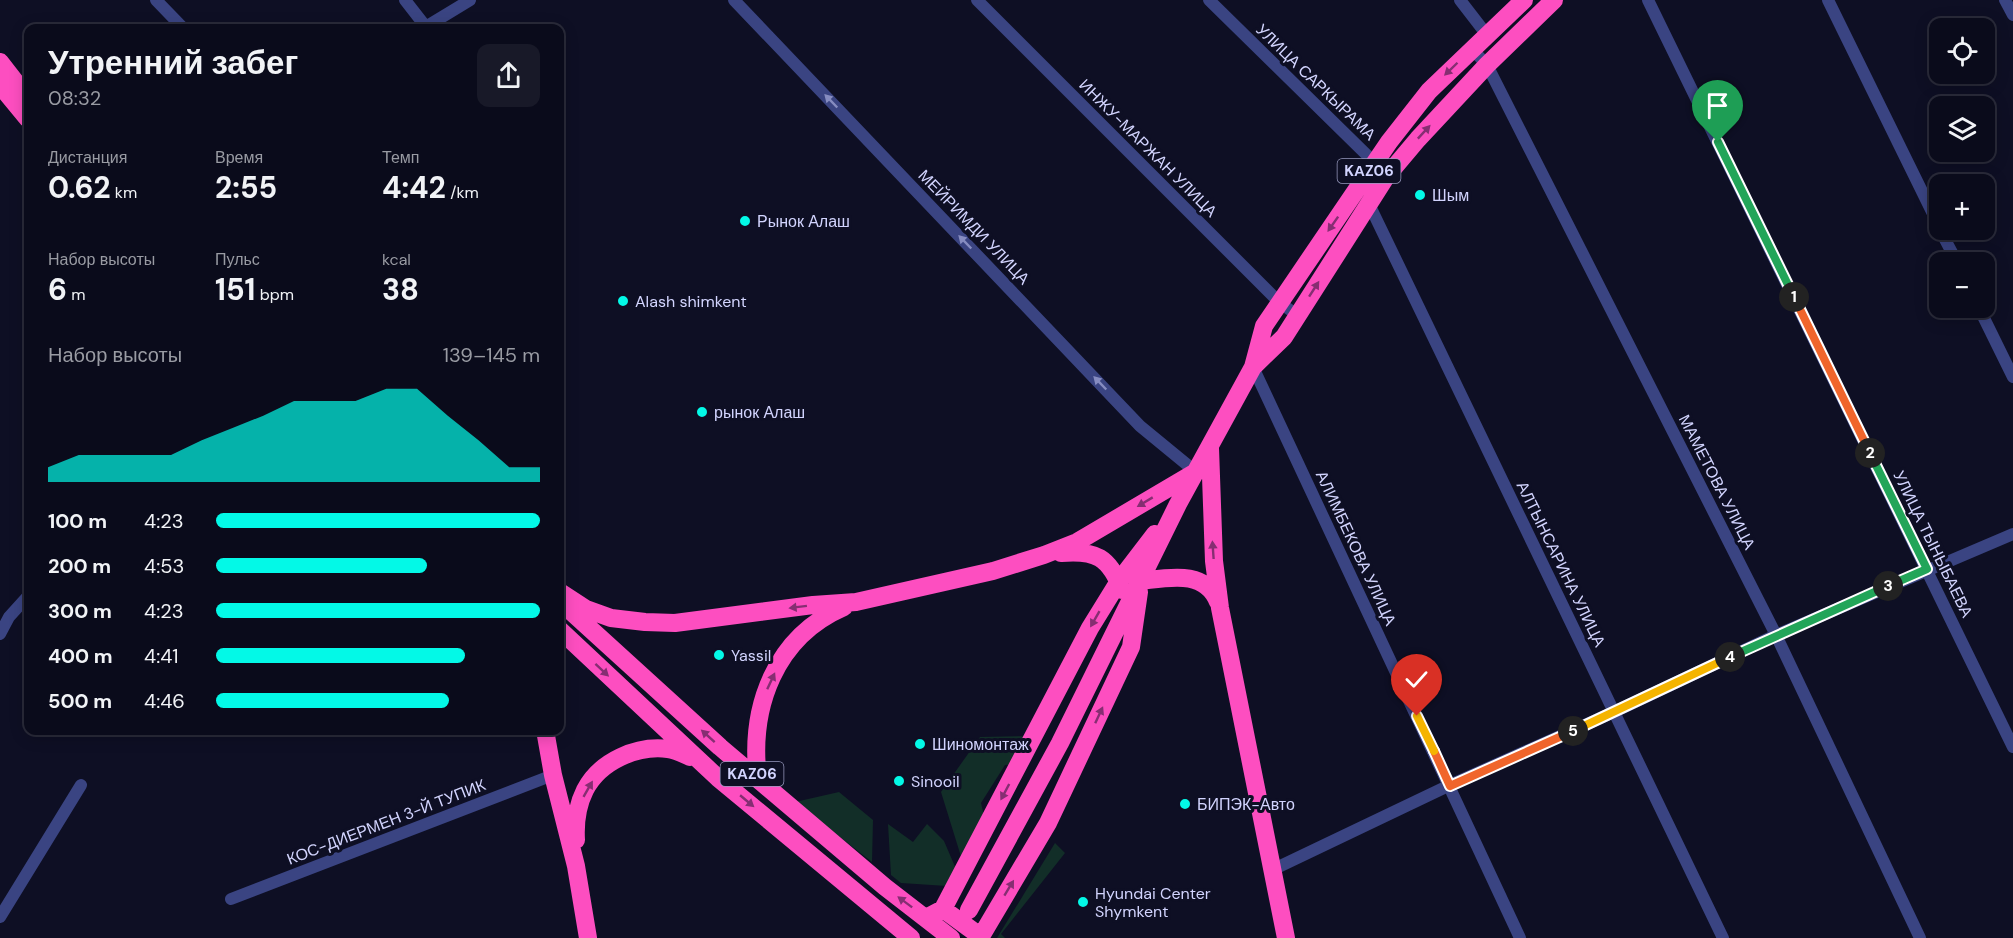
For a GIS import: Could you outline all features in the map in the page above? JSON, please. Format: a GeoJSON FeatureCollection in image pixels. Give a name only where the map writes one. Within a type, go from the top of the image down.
{"type":"FeatureCollection","features":[{"type":"Feature","properties":{"kind":"highway","name":"KАZ06"},"geometry":{"type":"LineString","coordinates":[[969,910],[1060,743],[1178,504],[1253,368],[1264,326],[1375,163],[1429,91],[1524,0]]}},
{"type":"Feature","properties":{"kind":"highway","name":"KАZ06"},"geometry":{"type":"LineString","coordinates":[[1253,368],[1284,337],[1386,177],[1487,65],[1554,0]]}},
{"type":"Feature","properties":{"kind":"highway"},"geometry":{"type":"LineString","coordinates":[[0,63],[24,93]]}},
{"type":"Feature","properties":{"kind":"highway"},"geometry":{"type":"LineString","coordinates":[[0,85],[24,114]]}},
{"type":"Feature","properties":{"kind":"highway"},"geometry":{"type":"LineString","coordinates":[[1210,448],[1213,550],[1220,608],[1286,938]]}},
{"type":"Feature","properties":{"kind":"highway","name":"KАZ06"},"geometry":{"type":"LineString","coordinates":[[564,595],[586,609],[611,618],[675,623],[813,605],[856,602],[993,571],[1044,555],[1077,542],[1196,472]]}},
{"type":"Feature","properties":{"kind":"highway"},"geometry":{"type":"LineString","coordinates":[[926,918],[943,909],[1090,628],[1119,581],[1178,504]]}},
{"type":"Feature","properties":{"kind":"highway"},"geometry":{"type":"LineString","coordinates":[[1044,555],[1079,552],[1094,554],[1105,561],[1119,581],[1128,603]]}},
{"type":"Feature","properties":{"kind":"highway"},"geometry":{"type":"LineString","coordinates":[[943,909],[980,937],[1047,823],[1131,648],[1140,581],[1193,578],[1206,585],[1215,594],[1220,608]]}},
{"type":"Feature","properties":{"kind":"highway"},"geometry":{"type":"LineString","coordinates":[[758,779],[755,755],[760,709],[785,654],[806,630],[827,614],[856,602]]}},
{"type":"Feature","properties":{"kind":"highway","name":"KАZ06"},"geometry":{"type":"LineString","coordinates":[[564,605],[758,779],[885,887],[951,938]]}},
{"type":"Feature","properties":{"kind":"highway","name":"KАZ06"},"geometry":{"type":"LineString","coordinates":[[564,634],[718,778],[911,938]]}},
{"type":"Feature","properties":{"kind":"highway"},"geometry":{"type":"LineString","coordinates":[[546,735],[553,775],[576,866],[588,938]]}},
{"type":"Feature","properties":{"kind":"highway"},"geometry":{"type":"LineString","coordinates":[[576,866],[575,820],[585,790],[601,771],[620,757],[642,749],[669,749],[700,760]]}},
{"type":"Feature","properties":{"kind":"street"},"geometry":{"type":"LineString","coordinates":[[156,0],[179,24]]}},
{"type":"Feature","properties":{"kind":"street"},"geometry":{"type":"LineString","coordinates":[[405,0],[422,24]]}},
{"type":"Feature","properties":{"kind":"street"},"geometry":{"type":"LineString","coordinates":[[431,24],[470,0]]}},
{"type":"Feature","properties":{"kind":"street","name":"МЕЙРИМДИ УЛИЦА"},"geometry":{"type":"LineString","coordinates":[[734,0],[1140,426],[1196,472]]}},
{"type":"Feature","properties":{"kind":"street","name":"ИНЖУ-МАРЖАН УЛИЦА"},"geometry":{"type":"LineString","coordinates":[[977,0],[1280,303],[1297,315]]}},
{"type":"Feature","properties":{"kind":"street","name":"УЛИЦА САРКЫРАМА"},"geometry":{"type":"LineString","coordinates":[[1209,0],[1375,163]]}},
{"type":"Feature","properties":{"kind":"street"},"geometry":{"type":"LineString","coordinates":[[1460,0],[1487,35]]}},
{"type":"Feature","properties":{"kind":"street","name":"УЛИЦА ТЫНЫБАЕВА"},"geometry":{"type":"LineString","coordinates":[[1648,0],[2013,747]]}},
{"type":"Feature","properties":{"kind":"street"},"geometry":{"type":"LineString","coordinates":[[1828,0],[1929,207]]}},
{"type":"Feature","properties":{"kind":"street"},"geometry":{"type":"LineString","coordinates":[[2006,0],[2013,15]]}},
{"type":"Feature","properties":{"kind":"street","name":"МАМЕТОВА УЛИЦА"},"geometry":{"type":"LineString","coordinates":[[1472,49],[1487,65],[1776,635],[1920,938]]}},
{"type":"Feature","properties":{"kind":"street","name":"АЛТЫНСАРИНА УЛИЦА"},"geometry":{"type":"LineString","coordinates":[[1369,204],[1722,938]]}},
{"type":"Feature","properties":{"kind":"street"},"geometry":{"type":"LineString","coordinates":[[1984,318],[2013,378]]}},
{"type":"Feature","properties":{"kind":"street","name":"АЛИМБЕКОВА УЛИЦА"},"geometry":{"type":"LineString","coordinates":[[1253,368],[1520,938]]}},
{"type":"Feature","properties":{"kind":"street"},"geometry":{"type":"LineString","coordinates":[[1272,870],[1776,635],[2013,534]]}},
{"type":"Feature","properties":{"kind":"street"},"geometry":{"type":"LineString","coordinates":[[0,634],[9,617],[24,600]]}},
{"type":"Feature","properties":{"kind":"street","name":"КОС-ДИЕРМЕН 3-Й ТУПИК"},"geometry":{"type":"LineString","coordinates":[[231,899],[553,775]]}},
{"type":"Feature","properties":{"kind":"street"},"geometry":{"type":"LineString","coordinates":[[0,917],[81,785]]}},
{"type":"Feature","properties":{"kind":"green space"},"geometry":{"type":"Polygon","coordinates":[[[1036,736],[1018,764],[1005,765],[981,803],[985,820],[963,863],[941,792],[980,737],[1036,736]]]}},
{"type":"Feature","properties":{"kind":"green space"},"geometry":{"type":"Polygon","coordinates":[[[839,792],[873,820],[872,862],[795,802],[839,792]]]}},
{"type":"Feature","properties":{"kind":"green space"},"geometry":{"type":"Polygon","coordinates":[[[888,824],[913,842],[927,824],[944,841],[959,876],[947,886],[901,883],[891,875],[888,824]]]}},
{"type":"Feature","properties":{"kind":"green space"},"geometry":{"type":"Polygon","coordinates":[[[1055,843],[1065,853],[1001,934],[1005,938],[997,938],[1055,843]]]}},
{"type":"Feature","properties":{"kind":"place","name":"Шым"},"geometry":{"type":"Point","coordinates":[1420,195]}},
{"type":"Feature","properties":{"kind":"place","name":"Рынок Алаш"},"geometry":{"type":"Point","coordinates":[745,221]}},
{"type":"Feature","properties":{"kind":"place","name":"Alash shimkent"},"geometry":{"type":"Point","coordinates":[623,301]}},
{"type":"Feature","properties":{"kind":"place","name":"рынок Алаш"},"geometry":{"type":"Point","coordinates":[702,412]}},
{"type":"Feature","properties":{"kind":"place","name":"Yassil"},"geometry":{"type":"Point","coordinates":[719,655]}},
{"type":"Feature","properties":{"kind":"place","name":"Шиномонтаж"},"geometry":{"type":"Point","coordinates":[920,744]}},
{"type":"Feature","properties":{"kind":"place","name":"Sinooil"},"geometry":{"type":"Point","coordinates":[899,781]}},
{"type":"Feature","properties":{"kind":"place","name":"БИПЭК-Авто"},"geometry":{"type":"Point","coordinates":[1185,804]}},
{"type":"Feature","properties":{"kind":"place","name":"Hyundai Center Shymkent"},"geometry":{"type":"Point","coordinates":[1083,902]}},
{"type":"Feature","properties":{"kind":"route"},"geometry":{"type":"LineString","coordinates":[[1417,716],[1450,786],[1776,635],[1927,569],[1718,142]]}}]}
